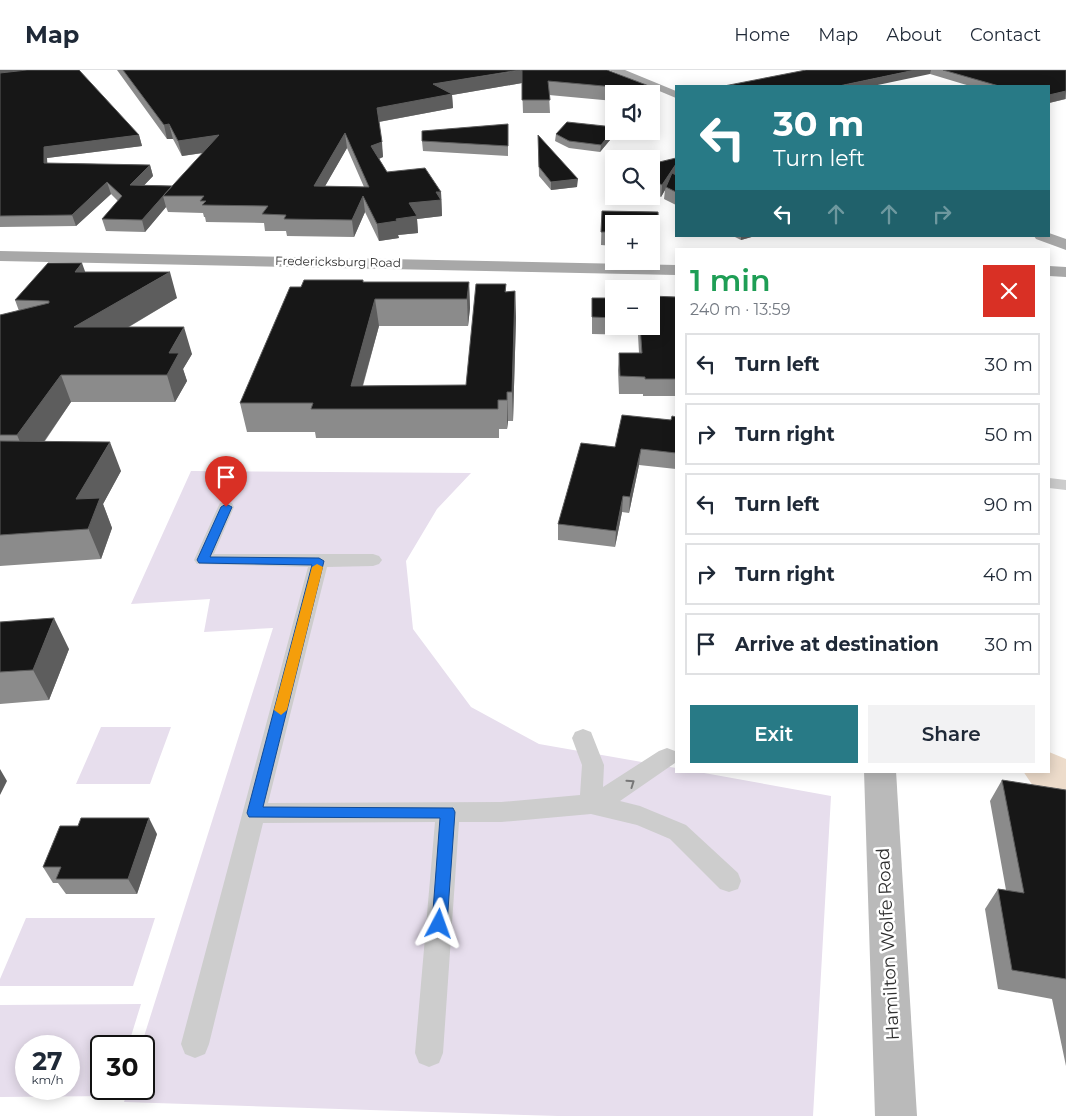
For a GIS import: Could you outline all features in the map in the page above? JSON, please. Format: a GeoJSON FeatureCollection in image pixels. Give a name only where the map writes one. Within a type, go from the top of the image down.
{"type":"FeatureCollection","features":[{"type":"Feature","properties":{"kind":"main road"},"geometry":{"type":"LineString","coordinates":[[615,70],[675,95]]}},
{"type":"Feature","properties":{"kind":"main road"},"geometry":{"type":"LineString","coordinates":[[1053,241],[1066,254]]}},
{"type":"Feature","properties":{"kind":"main road","name":"Fredericksburg Road"},"geometry":{"type":"LineString","coordinates":[[0,256],[675,270]]}},
{"type":"Feature","properties":{"kind":"street"},"geometry":{"type":"LineString","coordinates":[[1050,483],[1066,485]]}},
{"type":"Feature","properties":{"kind":"street"},"geometry":{"type":"LineString","coordinates":[[226,507],[203,560],[373,560]]}},
{"type":"Feature","properties":{"kind":"street"},"geometry":{"type":"LineString","coordinates":[[194,1044],[319,561]]}},
{"type":"Feature","properties":{"kind":"street"},"geometry":{"type":"LineString","coordinates":[[582,738],[593,764],[592,804]]}},
{"type":"Feature","properties":{"kind":"street"},"geometry":{"type":"LineString","coordinates":[[592,804],[620,790],[667,757]]}},
{"type":"Feature","properties":{"kind":"street","name":"Hamilton Wolfe Road"},"geometry":{"type":"LineString","coordinates":[[880,773],[896,1116]]}},
{"type":"Feature","properties":{"kind":"street"},"geometry":{"type":"LineString","coordinates":[[254,813],[501,812],[592,804],[640,816],[678,832],[729,881]]}},
{"type":"Feature","properties":{"kind":"street"},"geometry":{"type":"LineString","coordinates":[[429,1053],[448,812]]}},
{"type":"Feature","properties":{"kind":"shaded area"},"geometry":{"type":"Polygon","coordinates":[[[191,471],[471,473],[437,509],[406,561],[413,629],[471,707],[539,744],[675,768],[675,773],[704,773],[831,796],[813,1116],[558,1116],[124,1102],[125,1100],[155,1100],[155,1035],[144,1035],[273,628],[204,632],[210,599],[131,604],[191,471]]]}},
{"type":"Feature","properties":{"kind":"shaded area"},"geometry":{"type":"Polygon","coordinates":[[[101,727],[171,727],[150,784],[76,784],[101,727]]]}},
{"type":"Feature","properties":{"kind":"shaded area"},"geometry":{"type":"Polygon","coordinates":[[[26,918],[155,918],[133,986],[0,986],[0,979],[26,918]]]}},
{"type":"Feature","properties":{"kind":"shaded area"},"geometry":{"type":"Polygon","coordinates":[[[141,1004],[131,1035],[90,1035],[90,1096],[80,1096],[80,1035],[15,1035],[15,1097],[0,1097],[0,1005],[141,1004]]]}},
{"type":"Feature","properties":{"kind":"building"},"geometry":{"type":"Polygon","coordinates":[[[27,70],[79,70],[139,135],[44,147],[44,163],[150,165],[130,185],[172,186],[142,220],[102,219],[122,196],[107,182],[72,215],[0,216],[0,73],[27,70]]]}},
{"type":"Feature","properties":{"kind":"building"},"geometry":{"type":"Polygon","coordinates":[[[123,70],[520,70],[433,84],[452,94],[377,108],[382,142],[371,146],[387,172],[425,168],[441,192],[436,192],[441,200],[409,203],[417,216],[396,219],[397,221],[377,224],[363,196],[352,220],[284,219],[286,215],[262,214],[268,206],[202,205],[206,201],[200,201],[204,196],[163,196],[219,135],[178,141],[169,124],[164,125],[123,70]],[[345,133],[314,186],[369,187],[345,133]]]}},
{"type":"Feature","properties":{"kind":"building"},"geometry":{"type":"Polygon","coordinates":[[[522,70],[607,70],[646,85],[605,86],[548,81],[550,100],[522,100],[522,70]]]}},
{"type":"Feature","properties":{"kind":"building"},"geometry":{"type":"Polygon","coordinates":[[[806,70],[915,70],[844,85],[729,85],[806,70]]]}},
{"type":"Feature","properties":{"kind":"building"},"geometry":{"type":"Polygon","coordinates":[[[943,70],[1066,70],[1066,91],[1050,95],[1050,85],[996,85],[943,70]]]}},
{"type":"Feature","properties":{"kind":"building"},"geometry":{"type":"Polygon","coordinates":[[[567,122],[605,126],[605,140],[601,145],[569,141],[556,134],[567,122]]]}},
{"type":"Feature","properties":{"kind":"building"},"geometry":{"type":"Polygon","coordinates":[[[508,124],[508,146],[422,141],[422,131],[508,124]]]}},
{"type":"Feature","properties":{"kind":"building"},"geometry":{"type":"Polygon","coordinates":[[[538,135],[578,179],[551,182],[539,167],[538,135]]]}},
{"type":"Feature","properties":{"kind":"building"},"geometry":{"type":"Polygon","coordinates":[[[675,158],[675,166],[662,185],[660,184],[660,162],[675,158]]]}},
{"type":"Feature","properties":{"kind":"building"},"geometry":{"type":"Polygon","coordinates":[[[672,173],[675,174],[675,192],[666,187],[672,173]]]}},
{"type":"Feature","properties":{"kind":"building"},"geometry":{"type":"Polygon","coordinates":[[[602,211],[658,212],[658,215],[605,215],[605,232],[601,232],[602,211]]]}},
{"type":"Feature","properties":{"kind":"building"},"geometry":{"type":"Polygon","coordinates":[[[48,263],[82,263],[75,272],[170,272],[74,327],[184,327],[169,353],[179,353],[167,375],[61,375],[17,435],[0,435],[0,315],[49,303],[49,301],[15,300],[48,263]]]}},
{"type":"Feature","properties":{"kind":"building"},"geometry":{"type":"Polygon","coordinates":[[[304,280],[469,282],[467,299],[375,299],[351,386],[466,385],[476,284],[506,284],[505,292],[515,291],[512,392],[507,392],[507,400],[498,400],[498,409],[311,409],[313,403],[240,403],[290,287],[301,287],[304,280]]]}},
{"type":"Feature","properties":{"kind":"building"},"geometry":{"type":"Polygon","coordinates":[[[660,296],[675,297],[675,379],[645,379],[645,377],[620,376],[619,353],[642,353],[641,335],[660,335],[660,296]]]}},
{"type":"Feature","properties":{"kind":"building"},"geometry":{"type":"Polygon","coordinates":[[[592,298],[605,298],[605,318],[592,317],[592,298]]]}},
{"type":"Feature","properties":{"kind":"building"},"geometry":{"type":"Polygon","coordinates":[[[622,415],[671,420],[672,416],[675,417],[675,453],[641,449],[630,497],[623,496],[616,531],[558,524],[581,443],[615,447],[622,415]]]}},
{"type":"Feature","properties":{"kind":"building"},"geometry":{"type":"Polygon","coordinates":[[[0,441],[110,442],[76,499],[100,498],[88,529],[0,535],[0,441]]]}},
{"type":"Feature","properties":{"kind":"building"},"geometry":{"type":"Polygon","coordinates":[[[54,618],[33,670],[0,672],[0,622],[54,618]]]}},
{"type":"Feature","properties":{"kind":"building"},"geometry":{"type":"Polygon","coordinates":[[[1002,780],[1066,790],[1066,979],[1012,970],[998,889],[1024,893],[1002,780]]]}},
{"type":"Feature","properties":{"kind":"building"},"geometry":{"type":"Polygon","coordinates":[[[81,818],[149,818],[128,879],[56,879],[61,867],[43,867],[60,826],[78,826],[81,818]]]}},
{"type":"Feature","properties":{"kind":"waterway"},"geometry":{"type":"LineString","coordinates":[[1049,773],[1058,784],[1066,788]]}},
{"type":"Feature","properties":{"kind":"slow traffic"},"geometry":{"type":"LineString","coordinates":[[281,710],[317,567]]}},
{"type":"Feature","properties":{"kind":"route"},"geometry":{"type":"LineString","coordinates":[[226,507],[203,560],[319,561],[254,813],[448,812],[439,924]]}}]}
